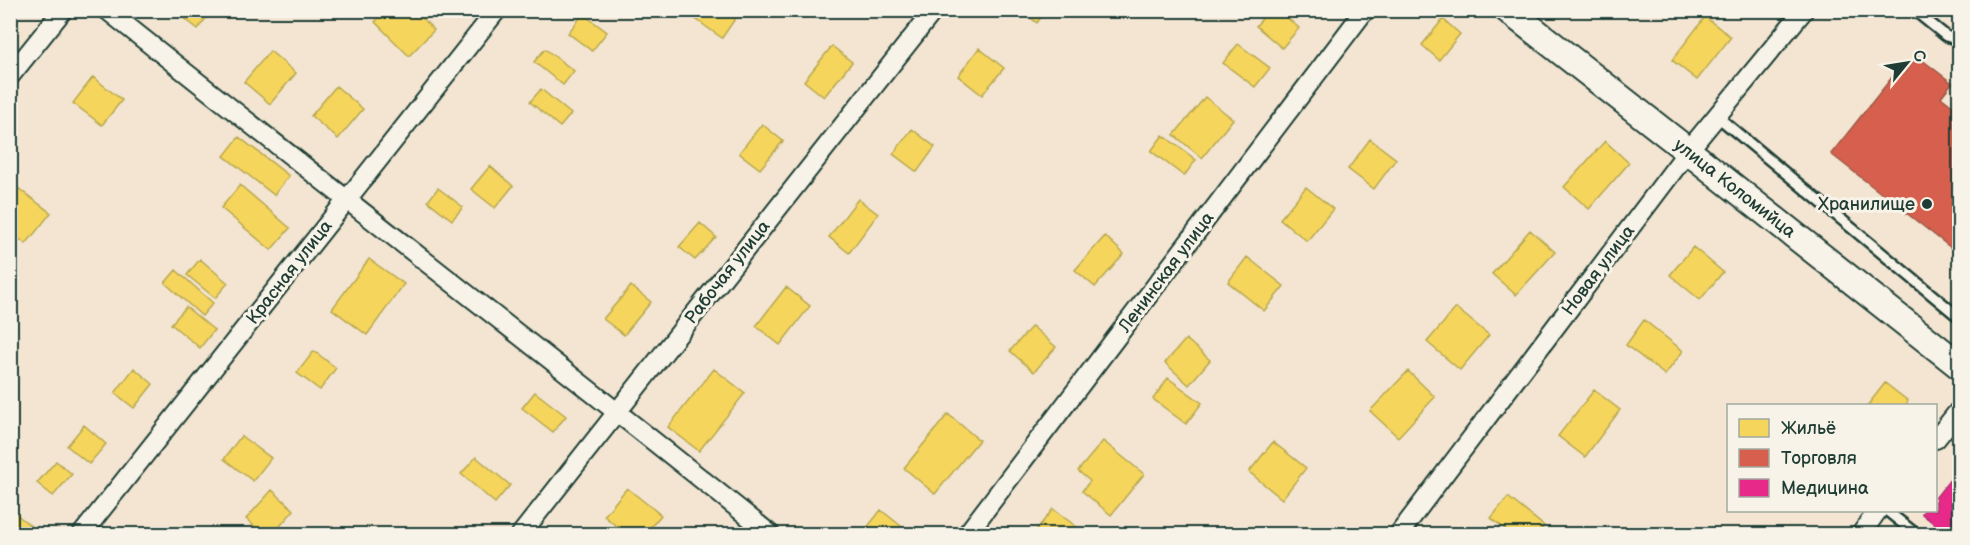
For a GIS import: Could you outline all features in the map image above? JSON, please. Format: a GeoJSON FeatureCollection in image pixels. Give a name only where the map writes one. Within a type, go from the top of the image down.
{"type":"FeatureCollection","features":[{"type":"Feature","properties":{"kind":"main road","name":"улица Коломийца"},"geometry":{"type":"LineString","coordinates":[[1508,10],[1959,366]]}},
{"type":"Feature","properties":{"kind":"street"},"geometry":{"type":"LineString","coordinates":[[10,76],[63,10]]}},
{"type":"Feature","properties":{"kind":"street"},"geometry":{"type":"LineString","coordinates":[[107,10],[345,201],[770,534]]}},
{"type":"Feature","properties":{"kind":"street","name":"Красная улица"},"geometry":{"type":"LineString","coordinates":[[82,534],[496,10]]}},
{"type":"Feature","properties":{"kind":"street","name":"Рабочая улица"},"geometry":{"type":"LineString","coordinates":[[521,534],[934,10]]}},
{"type":"Feature","properties":{"kind":"street","name":"Ленинская улица"},"geometry":{"type":"LineString","coordinates":[[968,534],[1365,10]]}},
{"type":"Feature","properties":{"kind":"street","name":"Новая улица"},"geometry":{"type":"LineString","coordinates":[[1399,534],[1688,151],[1804,10]]}},
{"type":"Feature","properties":{"kind":"street"},"geometry":{"type":"LineString","coordinates":[[1937,436],[1959,409]]}},
{"type":"Feature","properties":{"kind":"street"},"geometry":{"type":"LineString","coordinates":[[1861,534],[1877,512]]}},
{"type":"Feature","properties":{"kind":"lane"},"geometry":{"type":"LineString","coordinates":[[1914,10],[1946,36],[1956,39],[1959,37]]}},
{"type":"Feature","properties":{"kind":"lane"},"geometry":{"type":"LineString","coordinates":[[1718,117],[1959,318]]}},
{"type":"Feature","properties":{"kind":"lane"},"geometry":{"type":"LineString","coordinates":[[1888,512],[1916,534]]}},
{"type":"Feature","properties":{"kind":"building: Жильё"},"geometry":{"type":"Polygon","coordinates":[[[174,10],[212,10],[198,29],[174,10]]]}},
{"type":"Feature","properties":{"kind":"building: Жильё"},"geometry":{"type":"Polygon","coordinates":[[[386,10],[414,10],[434,30],[409,56],[375,22],[386,10]]]}},
{"type":"Feature","properties":{"kind":"building: Жильё"},"geometry":{"type":"Polygon","coordinates":[[[688,10],[741,10],[722,38],[687,13],[688,10]]]}},
{"type":"Feature","properties":{"kind":"building: Жильё"},"geometry":{"type":"Polygon","coordinates":[[[1021,10],[1046,10],[1037,23],[1021,10]]]}},
{"type":"Feature","properties":{"kind":"building: Жильё"},"geometry":{"type":"Polygon","coordinates":[[[1269,10],[1278,10],[1299,28],[1282,48],[1256,26],[1269,10]]]}},
{"type":"Feature","properties":{"kind":"building: Жильё"},"geometry":{"type":"Polygon","coordinates":[[[583,14],[607,32],[592,51],[568,33],[583,14]]]}},
{"type":"Feature","properties":{"kind":"building: Жильё"},"geometry":{"type":"Polygon","coordinates":[[[1705,17],[1731,37],[1697,80],[1672,60],[1705,17]]]}},
{"type":"Feature","properties":{"kind":"building: Жильё"},"geometry":{"type":"Polygon","coordinates":[[[1443,19],[1460,34],[1439,60],[1422,45],[1443,19]]]}},
{"type":"Feature","properties":{"kind":"building: Жильё"},"geometry":{"type":"Polygon","coordinates":[[[1238,44],[1270,68],[1255,87],[1223,63],[1238,44]]]}},
{"type":"Feature","properties":{"kind":"building: Жильё"},"geometry":{"type":"Polygon","coordinates":[[[832,46],[852,62],[824,97],[804,81],[832,46]]]}},
{"type":"Feature","properties":{"kind":"building: Жильё"},"geometry":{"type":"Polygon","coordinates":[[[979,48],[1004,68],[982,95],[958,76],[979,48]]]}},
{"type":"Feature","properties":{"kind":"building: Жильё"},"geometry":{"type":"Polygon","coordinates":[[[545,49],[574,71],[563,85],[534,62],[545,49]]]}},
{"type":"Feature","properties":{"kind":"building: Жильё"},"geometry":{"type":"Polygon","coordinates":[[[270,51],[296,73],[270,104],[244,82],[270,51]]]}},
{"type":"Feature","properties":{"kind":"building: Жильё"},"geometry":{"type":"Polygon","coordinates":[[[93,77],[122,100],[102,125],[73,103],[93,77]]]}},
{"type":"Feature","properties":{"kind":"building: Жильё"},"geometry":{"type":"Polygon","coordinates":[[[336,86],[363,109],[338,139],[311,116],[336,86]]]}},
{"type":"Feature","properties":{"kind":"building: Жильё"},"geometry":{"type":"Polygon","coordinates":[[[541,89],[571,114],[560,127],[530,102],[541,89]]]}},
{"type":"Feature","properties":{"kind":"building: Жильё"},"geometry":{"type":"Polygon","coordinates":[[[1205,97],[1233,119],[1202,158],[1174,135],[1205,97]]]}},
{"type":"Feature","properties":{"kind":"building: Жильё"},"geometry":{"type":"Polygon","coordinates":[[[762,124],[783,141],[760,169],[739,153],[762,124]]]}},
{"type":"Feature","properties":{"kind":"building: Жильё"},"geometry":{"type":"Polygon","coordinates":[[[912,129],[935,147],[917,172],[893,154],[912,129]]]}},
{"type":"Feature","properties":{"kind":"building: Жильё"},"geometry":{"type":"Polygon","coordinates":[[[1163,135],[1196,160],[1184,176],[1151,151],[1163,135]]]}},
{"type":"Feature","properties":{"kind":"building: Жильё"},"geometry":{"type":"Polygon","coordinates":[[[239,137],[289,176],[274,195],[224,156],[239,137]]]}},
{"type":"Feature","properties":{"kind":"building: Жильё"},"geometry":{"type":"Polygon","coordinates":[[[1370,139],[1396,159],[1374,189],[1348,169],[1370,139]]]}},
{"type":"Feature","properties":{"kind":"building: Жильё"},"geometry":{"type":"Polygon","coordinates":[[[1605,141],[1629,163],[1589,209],[1564,187],[1605,141]]]}},
{"type":"Feature","properties":{"kind":"building: Жильё"},"geometry":{"type":"Polygon","coordinates":[[[490,166],[513,186],[495,208],[471,189],[490,166]]]}},
{"type":"Feature","properties":{"kind":"building: Жильё"},"geometry":{"type":"Polygon","coordinates":[[[10,182],[51,213],[26,244],[10,232],[10,182]]]}},
{"type":"Feature","properties":{"kind":"building: Жильё"},"geometry":{"type":"Polygon","coordinates":[[[240,185],[290,228],[271,250],[221,208],[240,185]]]}},
{"type":"Feature","properties":{"kind":"building: Жильё"},"geometry":{"type":"Polygon","coordinates":[[[1306,187],[1333,209],[1307,241],[1280,219],[1306,187]]]}},
{"type":"Feature","properties":{"kind":"building: Жильё"},"geometry":{"type":"Polygon","coordinates":[[[438,188],[463,207],[452,220],[428,201],[438,188]]]}},
{"type":"Feature","properties":{"kind":"building: Жильё"},"geometry":{"type":"Polygon","coordinates":[[[858,199],[878,214],[849,253],[829,237],[858,199]]]}},
{"type":"Feature","properties":{"kind":"building: Жильё"},"geometry":{"type":"Polygon","coordinates":[[[700,223],[716,237],[695,260],[679,247],[700,223]]]}},
{"type":"Feature","properties":{"kind":"building: Жильё"},"geometry":{"type":"Polygon","coordinates":[[[1530,230],[1555,252],[1516,295],[1492,274],[1530,230]]]}},
{"type":"Feature","properties":{"kind":"building: Жильё"},"geometry":{"type":"Polygon","coordinates":[[[1105,236],[1124,254],[1095,287],[1075,270],[1105,236]]]}},
{"type":"Feature","properties":{"kind":"building: Жильё"},"geometry":{"type":"Polygon","coordinates":[[[1693,247],[1723,272],[1700,300],[1670,275],[1693,247]]]}},
{"type":"Feature","properties":{"kind":"building: Жильё"},"geometry":{"type":"Polygon","coordinates":[[[1247,257],[1284,286],[1264,311],[1228,282],[1247,257]]]}},
{"type":"Feature","properties":{"kind":"building: Жильё"},"geometry":{"type":"Polygon","coordinates":[[[200,259],[228,283],[215,298],[187,275],[200,259]]]}},
{"type":"Feature","properties":{"kind":"building: Жильё"},"geometry":{"type":"Polygon","coordinates":[[[369,259],[404,284],[367,335],[332,309],[369,259]]]}},
{"type":"Feature","properties":{"kind":"building: Жильё"},"geometry":{"type":"Polygon","coordinates":[[[176,270],[213,303],[202,316],[165,283],[176,270]]]}},
{"type":"Feature","properties":{"kind":"building: Жильё"},"geometry":{"type":"Polygon","coordinates":[[[631,286],[651,302],[624,335],[603,319],[631,286]]]}},
{"type":"Feature","properties":{"kind":"building: Жильё"},"geometry":{"type":"Polygon","coordinates":[[[786,287],[810,306],[780,345],[756,326],[786,287]]]}},
{"type":"Feature","properties":{"kind":"building: Жильё"},"geometry":{"type":"Polygon","coordinates":[[[186,307],[214,330],[200,348],[171,324],[186,307]]]}},
{"type":"Feature","properties":{"kind":"building: Жильё"},"geometry":{"type":"Polygon","coordinates":[[[1456,308],[1489,335],[1460,370],[1427,342],[1456,308]]]}},
{"type":"Feature","properties":{"kind":"building: Жильё"},"geometry":{"type":"Polygon","coordinates":[[[1644,320],[1683,351],[1665,375],[1626,345],[1644,320]]]}},
{"type":"Feature","properties":{"kind":"building: Жильё"},"geometry":{"type":"Polygon","coordinates":[[[1032,326],[1056,347],[1034,372],[1010,351],[1032,326]]]}},
{"type":"Feature","properties":{"kind":"building: Жильё"},"geometry":{"type":"Polygon","coordinates":[[[1186,339],[1210,360],[1189,385],[1165,363],[1186,339]]]}},
{"type":"Feature","properties":{"kind":"building: Жильё"},"geometry":{"type":"Polygon","coordinates":[[[314,351],[336,368],[320,390],[297,373],[314,351]]]}},
{"type":"Feature","properties":{"kind":"building: Жильё"},"geometry":{"type":"Polygon","coordinates":[[[134,368],[153,384],[134,408],[115,393],[134,368]]]}},
{"type":"Feature","properties":{"kind":"building: Жильё"},"geometry":{"type":"Polygon","coordinates":[[[714,369],[745,393],[699,451],[668,427],[714,369]]]}},
{"type":"Feature","properties":{"kind":"building: Жильё"},"geometry":{"type":"Polygon","coordinates":[[[1408,371],[1435,397],[1398,437],[1370,411],[1408,371]]]}},
{"type":"Feature","properties":{"kind":"building: Жильё"},"geometry":{"type":"Polygon","coordinates":[[[1168,378],[1202,403],[1186,424],[1153,399],[1168,378]]]}},
{"type":"Feature","properties":{"kind":"building: Жильё"},"geometry":{"type":"Polygon","coordinates":[[[1885,383],[1908,401],[1906,404],[1869,404],[1885,383]]]}},
{"type":"Feature","properties":{"kind":"building: Жильё"},"geometry":{"type":"Polygon","coordinates":[[[1594,390],[1620,410],[1585,457],[1558,436],[1594,390]]]}},
{"type":"Feature","properties":{"kind":"building: Жильё"},"geometry":{"type":"Polygon","coordinates":[[[535,392],[566,416],[553,432],[522,408],[535,392]]]}},
{"type":"Feature","properties":{"kind":"building: Жильё"},"geometry":{"type":"Polygon","coordinates":[[[948,414],[979,440],[935,494],[904,468],[948,414]]]}},
{"type":"Feature","properties":{"kind":"building: Жильё"},"geometry":{"type":"Polygon","coordinates":[[[84,425],[106,444],[89,464],[67,446],[84,425]]]}},
{"type":"Feature","properties":{"kind":"building: Жильё"},"geometry":{"type":"Polygon","coordinates":[[[241,436],[271,458],[253,481],[224,459],[241,436]]]}},
{"type":"Feature","properties":{"kind":"building: Жильё"},"geometry":{"type":"Polygon","coordinates":[[[1103,441],[1144,474],[1111,515],[1082,491],[1090,481],[1078,471],[1103,441]]]}},
{"type":"Feature","properties":{"kind":"building: Жильё"},"geometry":{"type":"Polygon","coordinates":[[[1273,442],[1306,468],[1282,499],[1249,472],[1273,442]]]}},
{"type":"Feature","properties":{"kind":"building: Жильё"},"geometry":{"type":"Polygon","coordinates":[[[476,457],[510,485],[495,503],[461,474],[476,457]]]}},
{"type":"Feature","properties":{"kind":"building: Жильё"},"geometry":{"type":"Polygon","coordinates":[[[56,461],[72,474],[53,496],[37,483],[56,461]]]}},
{"type":"Feature","properties":{"kind":"building: Жильё"},"geometry":{"type":"Polygon","coordinates":[[[627,488],[661,515],[645,534],[626,534],[604,516],[627,488]]]}},
{"type":"Feature","properties":{"kind":"building: Жильё"},"geometry":{"type":"Polygon","coordinates":[[[272,490],[294,510],[273,534],[263,534],[246,519],[272,490]]]}},
{"type":"Feature","properties":{"kind":"building: Жильё"},"geometry":{"type":"Polygon","coordinates":[[[1508,497],[1544,526],[1538,534],[1512,534],[1491,518],[1508,497]]]}},
{"type":"Feature","properties":{"kind":"building: Жильё"},"geometry":{"type":"Polygon","coordinates":[[[10,509],[38,532],[36,534],[10,534],[10,509]]]}},
{"type":"Feature","properties":{"kind":"building: Жильё"},"geometry":{"type":"Polygon","coordinates":[[[1053,509],[1086,534],[1033,534],[1053,509]]]}},
{"type":"Feature","properties":{"kind":"building: Жильё"},"geometry":{"type":"Polygon","coordinates":[[[881,510],[906,530],[902,534],[862,534],[881,510]]]}},
{"type":"Feature","properties":{"kind":"building: Торговля","name":"Хранилище"},"geometry":{"type":"Polygon","coordinates":[[[1917,56],[1952,83],[1941,97],[1960,112],[1960,255],[1831,154],[1897,71],[1903,75],[1917,56]]]}},
{"type":"Feature","properties":{"kind":"building: Медицина"},"geometry":{"type":"Polygon","coordinates":[[[1960,467],[1960,534],[1947,534],[1922,514],[1923,512],[1937,512],[1937,496],[1960,467]]]}},
{"type":"Feature","properties":{"kind":"place","name":"Хранилище"},"geometry":{"type":"Point","coordinates":[1927,204]}}]}
